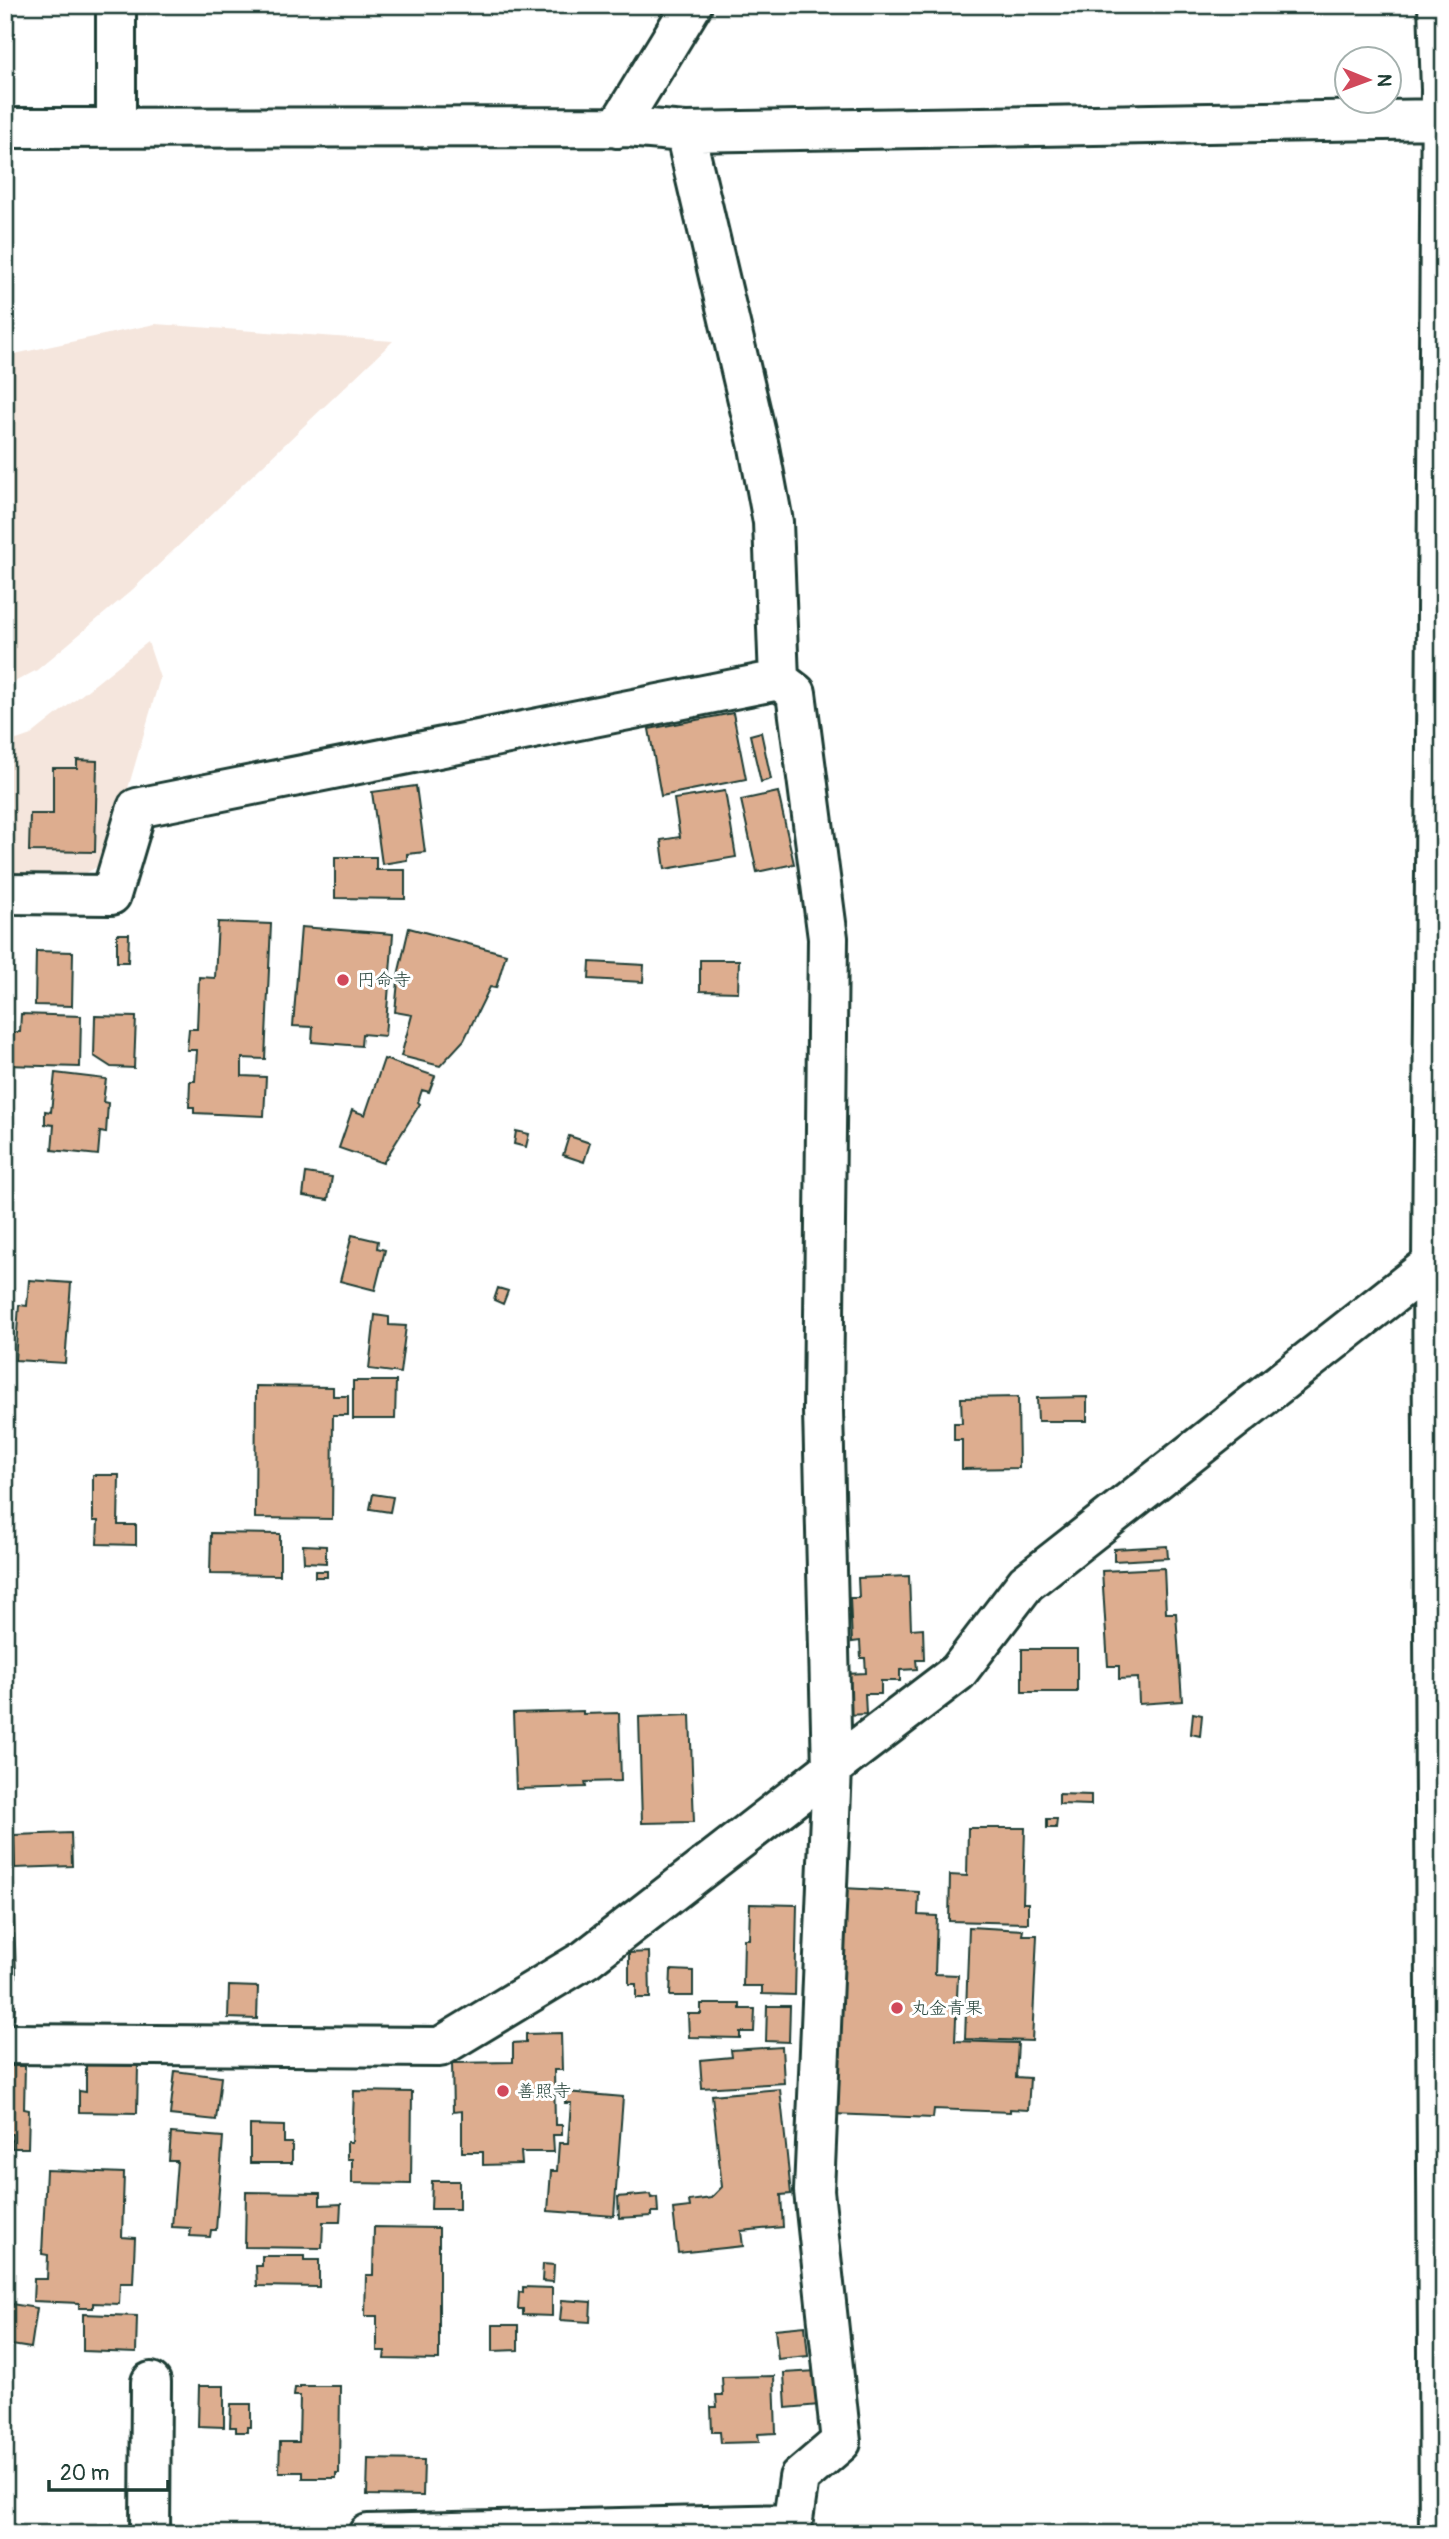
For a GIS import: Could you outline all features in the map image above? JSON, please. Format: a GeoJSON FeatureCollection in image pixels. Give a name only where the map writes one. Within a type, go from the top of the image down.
{"type":"FeatureCollection","features":[{"type":"Feature","properties":{"kind":"street"},"geometry":{"type":"LineString","coordinates":[[116,5],[116,128]]}},
{"type":"Feature","properties":{"kind":"street"},"geometry":{"type":"LineString","coordinates":[[622,128],[692,5]]}},
{"type":"Feature","properties":{"kind":"street"},"geometry":{"type":"LineString","coordinates":[[1438,5],[1442,119],[1438,1259],[1439,2534]]}},
{"type":"Feature","properties":{"kind":"street"},"geometry":{"type":"LineString","coordinates":[[5,128],[622,128],[678,132],[1442,119]]}},
{"type":"Feature","properties":{"kind":"street"},"geometry":{"type":"LineString","coordinates":[[678,132],[759,447],[773,522],[779,680]]}},
{"type":"Feature","properties":{"kind":"street"},"geometry":{"type":"LineString","coordinates":[[5,894],[111,895],[137,808],[779,680],[796,693],[828,939],[823,1411],[832,1768],[814,2192],[841,2442],[799,2478],[791,2529],[368,2534]]}},
{"type":"Feature","properties":{"kind":"street"},"geometry":{"type":"LineString","coordinates":[[5,2044],[440,2047],[586,1959],[958,1672],[1026,1583],[1438,1259]]}},
{"type":"Feature","properties":{"kind":"street"},"geometry":{"type":"LineString","coordinates":[[150,2534],[151,2382]]}},
{"type":"Feature","properties":{"kind":"shaded area"},"geometry":{"type":"Polygon","coordinates":[[[155,324],[393,341],[131,591],[37,670],[5,687],[5,356],[155,324]]]}},
{"type":"Feature","properties":{"kind":"shaded area"},"geometry":{"type":"Polygon","coordinates":[[[148,642],[160,678],[107,861],[81,876],[5,876],[5,744],[31,735],[148,642]]]}},
{"type":"Feature","properties":{"kind":"building"},"geometry":{"type":"Polygon","coordinates":[[[733,713],[746,779],[661,796],[649,729],[733,713]]]}},
{"type":"Feature","properties":{"kind":"building"},"geometry":{"type":"Polygon","coordinates":[[[761,732],[771,779],[761,782],[750,735],[761,732]]]}},
{"type":"Feature","properties":{"kind":"building"},"geometry":{"type":"Polygon","coordinates":[[[77,760],[97,761],[95,852],[29,851],[30,814],[53,814],[53,768],[77,768],[77,760]]]}},
{"type":"Feature","properties":{"kind":"building"},"geometry":{"type":"Polygon","coordinates":[[[416,786],[425,852],[407,854],[407,860],[382,864],[372,792],[416,786]]]}},
{"type":"Feature","properties":{"kind":"building"},"geometry":{"type":"Polygon","coordinates":[[[725,791],[736,857],[665,869],[661,840],[680,837],[674,799],[725,791]]]}},
{"type":"Feature","properties":{"kind":"building"},"geometry":{"type":"Polygon","coordinates":[[[778,792],[794,864],[757,872],[741,800],[778,792]]]}},
{"type":"Feature","properties":{"kind":"building"},"geometry":{"type":"Polygon","coordinates":[[[335,857],[376,857],[376,870],[405,870],[405,899],[335,898],[335,857]]]}},
{"type":"Feature","properties":{"kind":"building"},"geometry":{"type":"Polygon","coordinates":[[[218,922],[271,924],[265,1059],[242,1058],[242,1076],[266,1077],[264,1116],[194,1113],[194,1107],[189,1107],[190,1081],[195,1081],[197,1050],[187,1050],[189,1029],[197,1029],[199,977],[215,978],[218,922]]]}},
{"type":"Feature","properties":{"kind":"building","name":"円命寺"},"geometry":{"type":"Polygon","coordinates":[[[301,927],[393,934],[385,1036],[362,1034],[361,1046],[312,1042],[313,1027],[293,1026],[301,927]]]}},
{"type":"Feature","properties":{"kind":"building"},"geometry":{"type":"Polygon","coordinates":[[[409,928],[506,954],[496,988],[490,987],[464,1040],[440,1066],[401,1056],[412,1015],[395,1012],[399,971],[409,928]]]}},
{"type":"Feature","properties":{"kind":"building"},"geometry":{"type":"Polygon","coordinates":[[[117,934],[129,934],[128,962],[117,962],[117,934]]]}},
{"type":"Feature","properties":{"kind":"building"},"geometry":{"type":"Polygon","coordinates":[[[36,951],[73,952],[72,1006],[35,1005],[36,951]]]}},
{"type":"Feature","properties":{"kind":"building"},"geometry":{"type":"Polygon","coordinates":[[[700,960],[739,960],[738,992],[700,991],[700,960]]]}},
{"type":"Feature","properties":{"kind":"building"},"geometry":{"type":"Polygon","coordinates":[[[590,962],[644,965],[643,982],[589,979],[590,962]]]}},
{"type":"Feature","properties":{"kind":"building"},"geometry":{"type":"Polygon","coordinates":[[[21,1014],[81,1016],[80,1067],[5,1065],[5,1032],[20,1032],[21,1014]]]}},
{"type":"Feature","properties":{"kind":"building"},"geometry":{"type":"Polygon","coordinates":[[[95,1016],[136,1017],[134,1068],[111,1067],[94,1056],[95,1016]]]}},
{"type":"Feature","properties":{"kind":"building"},"geometry":{"type":"Polygon","coordinates":[[[384,1059],[435,1076],[429,1092],[422,1090],[418,1102],[420,1104],[383,1163],[339,1148],[352,1110],[365,1115],[384,1059]]]}},
{"type":"Feature","properties":{"kind":"building"},"geometry":{"type":"Polygon","coordinates":[[[55,1073],[106,1079],[103,1102],[108,1103],[106,1133],[100,1132],[98,1155],[52,1150],[54,1125],[45,1124],[45,1111],[51,1112],[55,1073]]]}},
{"type":"Feature","properties":{"kind":"building"},"geometry":{"type":"Polygon","coordinates":[[[516,1131],[529,1134],[526,1147],[514,1144],[516,1131]]]}},
{"type":"Feature","properties":{"kind":"building"},"geometry":{"type":"Polygon","coordinates":[[[569,1136],[590,1143],[584,1162],[563,1155],[569,1136]]]}},
{"type":"Feature","properties":{"kind":"building"},"geometry":{"type":"Polygon","coordinates":[[[306,1173],[332,1177],[328,1200],[303,1196],[306,1173]]]}},
{"type":"Feature","properties":{"kind":"building"},"geometry":{"type":"Polygon","coordinates":[[[352,1235],[378,1241],[377,1248],[385,1250],[375,1290],[340,1281],[352,1235]]]}},
{"type":"Feature","properties":{"kind":"building"},"geometry":{"type":"Polygon","coordinates":[[[29,1280],[71,1283],[65,1363],[15,1360],[19,1305],[27,1306],[29,1280]]]}},
{"type":"Feature","properties":{"kind":"building"},"geometry":{"type":"Polygon","coordinates":[[[498,1288],[508,1291],[503,1304],[494,1300],[498,1288]]]}},
{"type":"Feature","properties":{"kind":"building"},"geometry":{"type":"Polygon","coordinates":[[[375,1315],[389,1317],[389,1325],[406,1326],[400,1373],[369,1369],[375,1315]]]}},
{"type":"Feature","properties":{"kind":"building"},"geometry":{"type":"Polygon","coordinates":[[[353,1381],[396,1381],[395,1419],[353,1419],[353,1381]]]}},
{"type":"Feature","properties":{"kind":"building"},"geometry":{"type":"Polygon","coordinates":[[[256,1386],[333,1387],[333,1396],[348,1396],[348,1415],[333,1415],[332,1519],[255,1518],[256,1386]]]}},
{"type":"Feature","properties":{"kind":"building"},"geometry":{"type":"Polygon","coordinates":[[[1018,1397],[1019,1468],[962,1469],[962,1440],[954,1440],[954,1423],[962,1423],[961,1398],[1018,1397]]]}},
{"type":"Feature","properties":{"kind":"building"},"geometry":{"type":"Polygon","coordinates":[[[1087,1397],[1087,1421],[1038,1421],[1037,1398],[1087,1397]]]}},
{"type":"Feature","properties":{"kind":"building"},"geometry":{"type":"Polygon","coordinates":[[[93,1475],[119,1475],[118,1525],[136,1525],[136,1545],[97,1544],[98,1521],[93,1521],[93,1475]]]}},
{"type":"Feature","properties":{"kind":"building"},"geometry":{"type":"Polygon","coordinates":[[[373,1494],[393,1497],[390,1512],[370,1509],[373,1494]]]}},
{"type":"Feature","properties":{"kind":"building"},"geometry":{"type":"Polygon","coordinates":[[[211,1533],[280,1534],[280,1575],[210,1574],[211,1533]]]}},
{"type":"Feature","properties":{"kind":"building"},"geometry":{"type":"Polygon","coordinates":[[[303,1545],[326,1546],[326,1563],[304,1562],[303,1545]]]}},
{"type":"Feature","properties":{"kind":"building"},"geometry":{"type":"Polygon","coordinates":[[[1167,1546],[1168,1558],[1114,1561],[1114,1549],[1167,1546]]]}},
{"type":"Feature","properties":{"kind":"building"},"geometry":{"type":"Polygon","coordinates":[[[1164,1568],[1166,1613],[1176,1613],[1182,1701],[1139,1704],[1138,1678],[1119,1679],[1119,1666],[1108,1666],[1102,1571],[1164,1568]]]}},
{"type":"Feature","properties":{"kind":"building"},"geometry":{"type":"Polygon","coordinates":[[[315,1571],[327,1571],[327,1577],[315,1577],[315,1571]]]}},
{"type":"Feature","properties":{"kind":"building"},"geometry":{"type":"Polygon","coordinates":[[[909,1576],[911,1629],[923,1628],[924,1660],[916,1660],[917,1669],[900,1670],[900,1681],[881,1681],[881,1694],[865,1694],[866,1714],[847,1715],[845,1674],[866,1673],[865,1658],[861,1658],[860,1641],[852,1642],[850,1598],[859,1598],[858,1578],[909,1576]]]}},
{"type":"Feature","properties":{"kind":"building"},"geometry":{"type":"Polygon","coordinates":[[[1022,1649],[1077,1649],[1077,1692],[1022,1692],[1022,1649]]]}},
{"type":"Feature","properties":{"kind":"building"},"geometry":{"type":"Polygon","coordinates":[[[583,1711],[583,1714],[619,1713],[621,1781],[585,1782],[586,1787],[516,1789],[513,1713],[583,1711]]]}},
{"type":"Feature","properties":{"kind":"building"},"geometry":{"type":"Polygon","coordinates":[[[1193,1713],[1202,1715],[1200,1736],[1191,1734],[1193,1713]]]}},
{"type":"Feature","properties":{"kind":"building"},"geometry":{"type":"Polygon","coordinates":[[[690,1715],[694,1822],[642,1823],[639,1717],[690,1715]]]}},
{"type":"Feature","properties":{"kind":"building"},"geometry":{"type":"Polygon","coordinates":[[[1059,1794],[1091,1795],[1091,1805],[1059,1804],[1059,1794]]]}},
{"type":"Feature","properties":{"kind":"building"},"geometry":{"type":"Polygon","coordinates":[[[1047,1819],[1057,1819],[1056,1828],[1047,1828],[1047,1819]]]}},
{"type":"Feature","properties":{"kind":"building"},"geometry":{"type":"Polygon","coordinates":[[[968,1828],[1025,1828],[1023,1903],[1028,1903],[1028,1923],[949,1921],[950,1875],[967,1876],[968,1828]]]}},
{"type":"Feature","properties":{"kind":"building"},"geometry":{"type":"Polygon","coordinates":[[[71,1833],[72,1866],[15,1868],[14,1835],[71,1833]]]}},
{"type":"Feature","properties":{"kind":"building"},"geometry":{"type":"Polygon","coordinates":[[[5,1880],[13,1880],[16,1977],[5,1977],[5,1880]]]}},
{"type":"Feature","properties":{"kind":"building","name":"丸金青果"},"geometry":{"type":"Polygon","coordinates":[[[843,1888],[919,1892],[918,1915],[937,1916],[935,1974],[958,1975],[955,2041],[1018,2043],[1016,2077],[1030,2078],[1028,2110],[1010,2109],[1010,2112],[934,2109],[933,2118],[832,2114],[843,1888]]]}},
{"type":"Feature","properties":{"kind":"building"},"geometry":{"type":"Polygon","coordinates":[[[750,1904],[797,1905],[795,1995],[762,1994],[762,1986],[743,1986],[744,1939],[749,1939],[750,1904]]]}},
{"type":"Feature","properties":{"kind":"building"},"geometry":{"type":"Polygon","coordinates":[[[969,1927],[1023,1930],[1022,1935],[1037,1935],[1032,2041],[965,2039],[969,1927]]]}},
{"type":"Feature","properties":{"kind":"building"},"geometry":{"type":"Polygon","coordinates":[[[649,1952],[650,1998],[636,1998],[636,1984],[629,1984],[629,1953],[649,1952]]]}},
{"type":"Feature","properties":{"kind":"building"},"geometry":{"type":"Polygon","coordinates":[[[671,1970],[693,1971],[693,1996],[670,1996],[671,1970]]]}},
{"type":"Feature","properties":{"kind":"building"},"geometry":{"type":"Polygon","coordinates":[[[229,1986],[258,1987],[257,2019],[228,2018],[229,1986]]]}},
{"type":"Feature","properties":{"kind":"building"},"geometry":{"type":"Polygon","coordinates":[[[701,2004],[740,2004],[740,2009],[755,2009],[754,2032],[740,2032],[740,2038],[689,2037],[688,2014],[701,2014],[701,2004]]]}},
{"type":"Feature","properties":{"kind":"building"},"geometry":{"type":"Polygon","coordinates":[[[5,2005],[15,2005],[14,2019],[5,2019],[5,2005]]]}},
{"type":"Feature","properties":{"kind":"building"},"geometry":{"type":"Polygon","coordinates":[[[767,2006],[790,2006],[789,2042],[766,2041],[767,2006]]]}},
{"type":"Feature","properties":{"kind":"building","name":"善照寺"},"geometry":{"type":"Polygon","coordinates":[[[561,2033],[562,2070],[554,2070],[555,2125],[562,2125],[562,2135],[553,2135],[554,2152],[521,2152],[522,2164],[483,2165],[483,2152],[462,2152],[462,2111],[453,2112],[452,2063],[513,2062],[513,2043],[526,2042],[526,2034],[561,2033]]]}},
{"type":"Feature","properties":{"kind":"building"},"geometry":{"type":"Polygon","coordinates":[[[782,2047],[784,2083],[702,2088],[700,2060],[732,2057],[731,2050],[782,2047]]]}},
{"type":"Feature","properties":{"kind":"building"},"geometry":{"type":"Polygon","coordinates":[[[86,2065],[138,2066],[137,2113],[79,2112],[79,2091],[86,2092],[86,2065]]]}},
{"type":"Feature","properties":{"kind":"building"},"geometry":{"type":"Polygon","coordinates":[[[5,2066],[25,2066],[24,2109],[29,2110],[28,2148],[12,2148],[12,2134],[5,2134],[5,2066]]]}},
{"type":"Feature","properties":{"kind":"building"},"geometry":{"type":"Polygon","coordinates":[[[175,2071],[221,2077],[216,2120],[170,2115],[175,2071]]]}},
{"type":"Feature","properties":{"kind":"building"},"geometry":{"type":"Polygon","coordinates":[[[780,2089],[791,2194],[781,2195],[783,2227],[741,2231],[743,2246],[678,2253],[673,2209],[690,2207],[689,2201],[711,2198],[722,2187],[712,2095],[780,2089]]]}},
{"type":"Feature","properties":{"kind":"building"},"geometry":{"type":"Polygon","coordinates":[[[354,2091],[412,2092],[411,2184],[352,2183],[352,2159],[347,2159],[347,2142],[352,2142],[354,2091]]]}},
{"type":"Feature","properties":{"kind":"building"},"geometry":{"type":"Polygon","coordinates":[[[566,2092],[623,2097],[614,2216],[548,2211],[551,2171],[557,2171],[559,2143],[568,2143],[571,2103],[565,2103],[566,2092]]]}},
{"type":"Feature","properties":{"kind":"building"},"geometry":{"type":"Polygon","coordinates":[[[250,2125],[284,2126],[284,2143],[292,2143],[292,2163],[250,2163],[250,2125]]]}},
{"type":"Feature","properties":{"kind":"building"},"geometry":{"type":"Polygon","coordinates":[[[171,2133],[223,2137],[216,2230],[211,2230],[210,2237],[190,2236],[191,2228],[172,2227],[177,2161],[169,2161],[171,2133]]]}},
{"type":"Feature","properties":{"kind":"building"},"geometry":{"type":"Polygon","coordinates":[[[46,2170],[124,2173],[122,2237],[135,2238],[133,2283],[120,2283],[119,2304],[93,2303],[93,2308],[79,2308],[79,2303],[33,2301],[34,2279],[47,2279],[48,2255],[42,2254],[46,2170]]]}},
{"type":"Feature","properties":{"kind":"building"},"geometry":{"type":"Polygon","coordinates":[[[432,2181],[459,2181],[459,2209],[431,2209],[432,2181]]]}},
{"type":"Feature","properties":{"kind":"building"},"geometry":{"type":"Polygon","coordinates":[[[246,2192],[320,2193],[320,2205],[341,2204],[340,2222],[323,2222],[322,2248],[245,2247],[246,2192]]]}},
{"type":"Feature","properties":{"kind":"building"},"geometry":{"type":"Polygon","coordinates":[[[650,2194],[651,2198],[657,2197],[658,2212],[652,2212],[652,2216],[619,2218],[618,2197],[650,2194]]]}},
{"type":"Feature","properties":{"kind":"building"},"geometry":{"type":"Polygon","coordinates":[[[374,2227],[439,2228],[439,2360],[384,2359],[385,2351],[377,2351],[377,2316],[365,2316],[366,2275],[373,2275],[374,2227]]]}},
{"type":"Feature","properties":{"kind":"building"},"geometry":{"type":"Polygon","coordinates":[[[262,2256],[305,2256],[305,2260],[319,2260],[319,2287],[257,2286],[256,2266],[262,2266],[262,2256]]]}},
{"type":"Feature","properties":{"kind":"building"},"geometry":{"type":"Polygon","coordinates":[[[543,2264],[554,2265],[553,2282],[542,2281],[543,2264]]]}},
{"type":"Feature","properties":{"kind":"building"},"geometry":{"type":"Polygon","coordinates":[[[523,2287],[552,2288],[552,2316],[523,2315],[523,2309],[518,2309],[519,2292],[523,2293],[523,2287]]]}},
{"type":"Feature","properties":{"kind":"building"},"geometry":{"type":"Polygon","coordinates":[[[562,2300],[591,2302],[590,2322],[560,2320],[562,2300]]]}},
{"type":"Feature","properties":{"kind":"building"},"geometry":{"type":"Polygon","coordinates":[[[5,2303],[37,2308],[31,2348],[5,2344],[5,2303]]]}},
{"type":"Feature","properties":{"kind":"building"},"geometry":{"type":"Polygon","coordinates":[[[83,2314],[137,2316],[136,2353],[83,2351],[83,2314]]]}},
{"type":"Feature","properties":{"kind":"building"},"geometry":{"type":"Polygon","coordinates":[[[493,2325],[518,2325],[518,2350],[493,2351],[493,2325]]]}},
{"type":"Feature","properties":{"kind":"building"},"geometry":{"type":"Polygon","coordinates":[[[805,2326],[808,2356],[778,2359],[775,2329],[805,2326]]]}},
{"type":"Feature","properties":{"kind":"building"},"geometry":{"type":"Polygon","coordinates":[[[817,2371],[819,2405],[786,2408],[784,2373],[817,2371]]]}},
{"type":"Feature","properties":{"kind":"building"},"geometry":{"type":"Polygon","coordinates":[[[774,2376],[776,2433],[758,2434],[759,2442],[721,2443],[720,2432],[712,2432],[711,2407],[717,2407],[716,2395],[723,2395],[722,2377],[774,2376]]]}},
{"type":"Feature","properties":{"kind":"building"},"geometry":{"type":"Polygon","coordinates":[[[199,2386],[224,2386],[224,2427],[198,2426],[199,2386]]]}},
{"type":"Feature","properties":{"kind":"building"},"geometry":{"type":"Polygon","coordinates":[[[340,2386],[339,2473],[336,2473],[336,2478],[303,2478],[303,2472],[279,2472],[280,2442],[299,2442],[300,2396],[294,2396],[295,2388],[340,2386]]]}},
{"type":"Feature","properties":{"kind":"building"},"geometry":{"type":"Polygon","coordinates":[[[231,2404],[251,2404],[251,2427],[247,2427],[247,2432],[236,2432],[236,2427],[230,2427],[231,2404]]]}},
{"type":"Feature","properties":{"kind":"building"},"geometry":{"type":"Polygon","coordinates":[[[368,2459],[424,2460],[423,2496],[367,2495],[368,2459]]]}},
{"type":"Feature","properties":{"kind":"place","name":"円命寺"},"geometry":{"type":"Point","coordinates":[343,980]}},
{"type":"Feature","properties":{"kind":"place","name":"丸金青果"},"geometry":{"type":"Point","coordinates":[897,2008]}},
{"type":"Feature","properties":{"kind":"place","name":"善照寺"},"geometry":{"type":"Point","coordinates":[503,2091]}}]}
